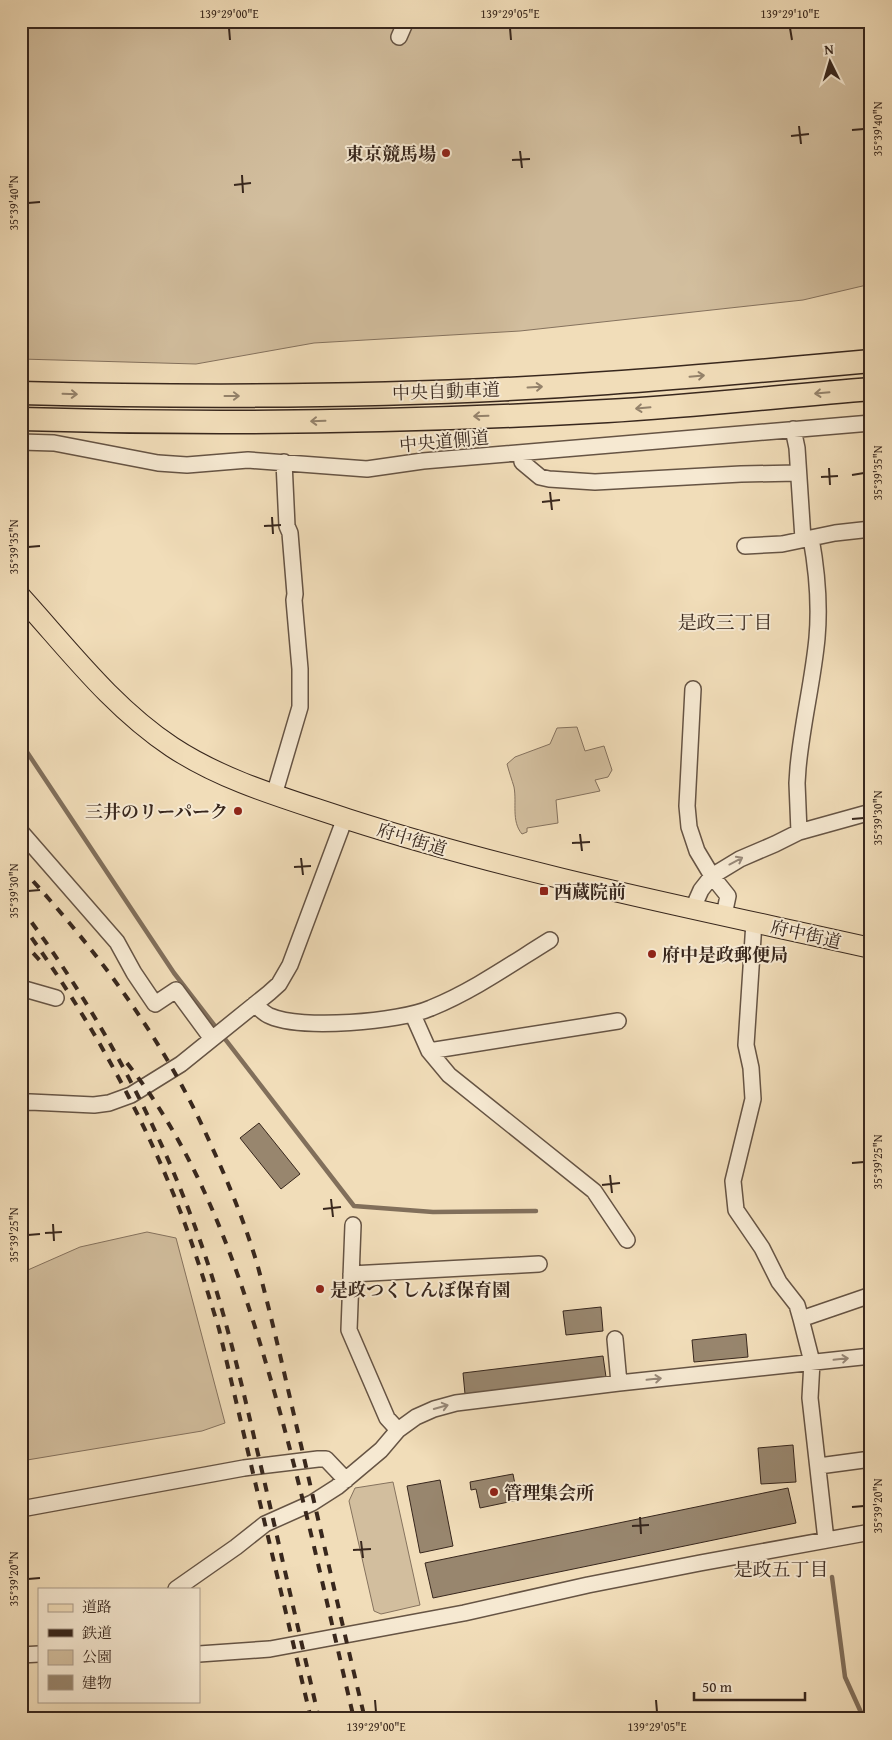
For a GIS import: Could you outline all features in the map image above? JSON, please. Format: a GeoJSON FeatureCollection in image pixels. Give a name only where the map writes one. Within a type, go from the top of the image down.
{"type":"FeatureCollection","features":[{"type":"Feature","properties":{"kind":"highway","name":"中央自動車道"},"geometry":{"type":"LineString","coordinates":[[21,393],[128,396],[286,396],[431,392],[606,383],[871,361]]}},
{"type":"Feature","properties":{"kind":"highway","name":"中央自動車道"},"geometry":{"type":"LineString","coordinates":[[21,419],[130,422],[287,422],[443,418],[608,411],[871,389]]}},
{"type":"Feature","properties":{"kind":"main road","name":"府中街道"},"geometry":{"type":"LineString","coordinates":[[21,597],[103,689],[136,720],[173,747],[213,770],[274,795],[429,845],[871,948]]}},
{"type":"Feature","properties":{"kind":"street"},"geometry":{"type":"LineString","coordinates":[[400,37],[406,21]]}},
{"type":"Feature","properties":{"kind":"street","name":"中央道側道"},"geometry":{"type":"LineString","coordinates":[[21,442],[54,443],[166,464],[187,465],[248,460],[367,468],[423,461],[871,423]]}},
{"type":"Feature","properties":{"kind":"street"},"geometry":{"type":"LineString","coordinates":[[793,429],[797,448],[798,473],[807,538],[816,564],[818,609],[817,636],[799,759],[797,783],[799,832]]}},
{"type":"Feature","properties":{"kind":"street"},"geometry":{"type":"LineString","coordinates":[[521,453],[522,462],[540,477],[549,479],[595,482],[741,474],[798,473]]}},
{"type":"Feature","properties":{"kind":"street"},"geometry":{"type":"LineString","coordinates":[[274,795],[300,707],[300,669],[290,533],[287,526],[284,462]]}},
{"type":"Feature","properties":{"kind":"street"},"geometry":{"type":"LineString","coordinates":[[745,546],[782,544],[835,533],[871,529]]}},
{"type":"Feature","properties":{"kind":"street"},"geometry":{"type":"LineString","coordinates":[[693,689],[687,806],[689,827],[697,851],[712,876],[728,896],[724,915]]}},
{"type":"Feature","properties":{"kind":"street"},"geometry":{"type":"LineString","coordinates":[[693,908],[701,890],[712,876],[740,858],[799,832],[871,812]]}},
{"type":"Feature","properties":{"kind":"street"},"geometry":{"type":"LineString","coordinates":[[21,1103],[94,1105],[120,1100],[166,1075],[279,984],[290,965],[346,818]]}},
{"type":"Feature","properties":{"kind":"street"},"geometry":{"type":"LineString","coordinates":[[21,832],[118,942],[134,973],[155,1004],[176,990],[217,1035]]}},
{"type":"Feature","properties":{"kind":"street"},"geometry":{"type":"LineString","coordinates":[[754,922],[746,1045],[751,1068],[753,1099],[733,1181],[736,1210],[762,1248],[780,1282],[797,1305],[801,1319],[812,1362],[810,1398],[826,1540]]}},
{"type":"Feature","properties":{"kind":"street"},"geometry":{"type":"LineString","coordinates":[[255,1004],[268,1016],[324,1024],[413,1015],[453,998],[550,940]]}},
{"type":"Feature","properties":{"kind":"street"},"geometry":{"type":"LineString","coordinates":[[21,988],[56,998]]}},
{"type":"Feature","properties":{"kind":"street"},"geometry":{"type":"LineString","coordinates":[[413,1015],[429,1051],[449,1075],[594,1191],[627,1240]]}},
{"type":"Feature","properties":{"kind":"street"},"geometry":{"type":"LineString","coordinates":[[429,1051],[618,1020]]}},
{"type":"Feature","properties":{"kind":"street"},"geometry":{"type":"LineString","coordinates":[[353,1225],[349,1330],[387,1418],[398,1430]]}},
{"type":"Feature","properties":{"kind":"street"},"geometry":{"type":"LineString","coordinates":[[351,1274],[539,1264]]}},
{"type":"Feature","properties":{"kind":"street"},"geometry":{"type":"LineString","coordinates":[[801,1319],[871,1295]]}},
{"type":"Feature","properties":{"kind":"street"},"geometry":{"type":"LineString","coordinates":[[615,1339],[620,1383]]}},
{"type":"Feature","properties":{"kind":"street"},"geometry":{"type":"LineString","coordinates":[[177,1588],[265,1524],[312,1503],[346,1480],[381,1450],[398,1430],[416,1417],[434,1409],[456,1403],[620,1383],[871,1356]]}},
{"type":"Feature","properties":{"kind":"street"},"geometry":{"type":"LineString","coordinates":[[21,1509],[244,1468],[318,1459],[326,1459],[346,1480]]}},
{"type":"Feature","properties":{"kind":"street"},"geometry":{"type":"LineString","coordinates":[[819,1466],[871,1459]]}},
{"type":"Feature","properties":{"kind":"street"},"geometry":{"type":"LineString","coordinates":[[200,1654],[270,1649],[457,1615],[588,1585],[871,1532]]}},
{"type":"Feature","properties":{"kind":"street"},"geometry":{"type":"LineString","coordinates":[[21,1656],[38,1654]]}},
{"type":"Feature","properties":{"kind":"green space","name":"東京競馬場"},"geometry":{"type":"Polygon","coordinates":[[[21,21],[871,21],[871,284],[803,300],[520,331],[314,343],[196,364],[21,359],[21,21]]]}},
{"type":"Feature","properties":{"kind":"green space"},"geometry":{"type":"Polygon","coordinates":[[[577,727],[585,751],[604,746],[612,770],[608,777],[595,780],[600,791],[556,800],[558,823],[527,828],[527,832],[522,834],[517,823],[514,787],[507,764],[515,757],[550,744],[557,728],[577,727]]]}},
{"type":"Feature","properties":{"kind":"green space"},"geometry":{"type":"Polygon","coordinates":[[[147,1232],[176,1238],[225,1423],[202,1431],[21,1461],[21,1273],[80,1247],[147,1232]]]}},
{"type":"Feature","properties":{"kind":"green space"},"geometry":{"type":"Polygon","coordinates":[[[393,1482],[420,1605],[381,1614],[374,1611],[349,1501],[355,1488],[393,1482]]]}},
{"type":"Feature","properties":{"kind":"building"},"geometry":{"type":"Polygon","coordinates":[[[259,1123],[300,1174],[281,1189],[240,1138],[259,1123]]]}},
{"type":"Feature","properties":{"kind":"building"},"geometry":{"type":"Polygon","coordinates":[[[601,1307],[603,1331],[566,1335],[563,1311],[601,1307]]]}},
{"type":"Feature","properties":{"kind":"building"},"geometry":{"type":"Polygon","coordinates":[[[746,1334],[748,1357],[694,1362],[692,1340],[746,1334]]]}},
{"type":"Feature","properties":{"kind":"building"},"geometry":{"type":"Polygon","coordinates":[[[603,1356],[606,1377],[465,1394],[463,1373],[603,1356]]]}},
{"type":"Feature","properties":{"kind":"building"},"geometry":{"type":"Polygon","coordinates":[[[793,1445],[796,1482],[761,1484],[758,1448],[793,1445]]]}},
{"type":"Feature","properties":{"kind":"building"},"geometry":{"type":"Polygon","coordinates":[[[513,1474],[518,1500],[480,1508],[476,1489],[471,1490],[470,1482],[513,1474]]]}},
{"type":"Feature","properties":{"kind":"building"},"geometry":{"type":"Polygon","coordinates":[[[440,1480],[453,1546],[420,1553],[407,1486],[440,1480]]]}},
{"type":"Feature","properties":{"kind":"building"},"geometry":{"type":"Polygon","coordinates":[[[788,1488],[796,1523],[433,1598],[425,1563],[788,1488]]]}},
{"type":"Feature","properties":{"kind":"waterway"},"geometry":{"type":"LineString","coordinates":[[21,743],[174,973],[354,1206],[433,1212],[536,1211]]}},
{"type":"Feature","properties":{"kind":"waterway"},"geometry":{"type":"LineString","coordinates":[[832,1577],[845,1677],[864,1719]]}},
{"type":"Feature","properties":{"kind":"railway"},"geometry":{"type":"LineString","coordinates":[[21,868],[103,965],[151,1034],[193,1107],[231,1190],[248,1236],[264,1289],[365,1719]]}},
{"type":"Feature","properties":{"kind":"railway"},"geometry":{"type":"LineString","coordinates":[[21,908],[77,989],[127,1074],[170,1163],[205,1255],[236,1363],[319,1719]]}},
{"type":"Feature","properties":{"kind":"railway"},"geometry":{"type":"LineString","coordinates":[[21,923],[86,1020],[124,1088],[158,1157],[186,1226],[219,1329],[311,1719]]}},
{"type":"Feature","properties":{"kind":"railway"},"geometry":{"type":"LineString","coordinates":[[21,940],[45,966]]}},
{"type":"Feature","properties":{"kind":"railway"},"geometry":{"type":"LineString","coordinates":[[127,1063],[153,1098],[175,1135],[214,1212],[230,1253],[258,1335],[293,1462],[354,1719]]}},
{"type":"Feature","properties":{"kind":"place","name":"東京競馬場"},"geometry":{"type":"Point","coordinates":[446,153]}},
{"type":"Feature","properties":{"kind":"place","name":"三井のリーパーク"},"geometry":{"type":"Point","coordinates":[238,811]}},
{"type":"Feature","properties":{"kind":"place","name":"西蔵院前"},"geometry":{"type":"Point","coordinates":[544,891]}},
{"type":"Feature","properties":{"kind":"place","name":"府中是政郵便局"},"geometry":{"type":"Point","coordinates":[652,954]}},
{"type":"Feature","properties":{"kind":"place","name":"是政つくしんぼ保育園"},"geometry":{"type":"Point","coordinates":[320,1289]}},
{"type":"Feature","properties":{"kind":"place","name":"管理集会所"},"geometry":{"type":"Point","coordinates":[494,1492]}},
{"type":"Feature","properties":{"kind":"district","name":"是政三丁目"},"geometry":{"type":"Point","coordinates":[725,622]}},
{"type":"Feature","properties":{"kind":"district","name":"是政五丁目"},"geometry":{"type":"Point","coordinates":[781,1569]}}]}
